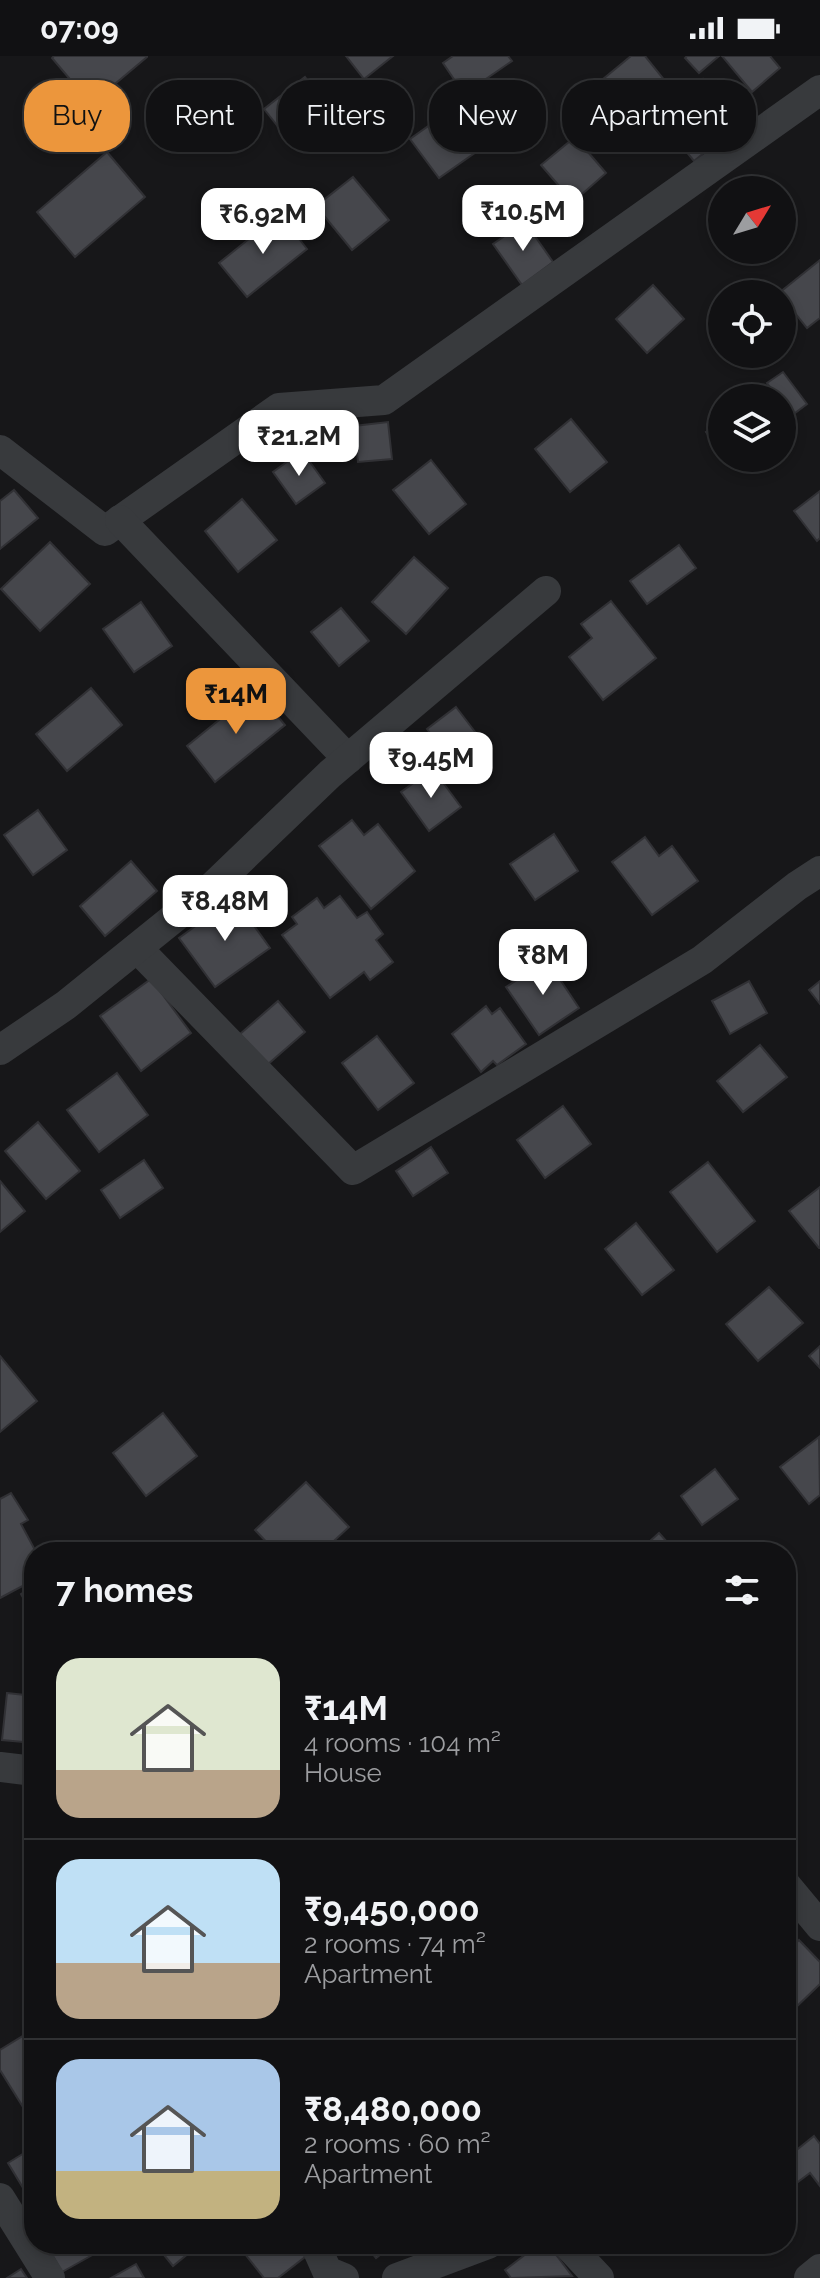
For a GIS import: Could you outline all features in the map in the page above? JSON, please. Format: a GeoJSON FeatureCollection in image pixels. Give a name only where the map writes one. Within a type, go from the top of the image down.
{"type":"FeatureCollection","features":[{"type":"Feature","properties":{"kind":"street"},"geometry":{"type":"LineString","coordinates":[[0,450],[105,531],[279,408],[384,400],[820,90]]}},
{"type":"Feature","properties":{"kind":"street"},"geometry":{"type":"LineString","coordinates":[[120,520],[348,759]]}},
{"type":"Feature","properties":{"kind":"street"},"geometry":{"type":"LineString","coordinates":[[0,1050],[66,1005],[211,888],[348,759],[546,591]]}},
{"type":"Feature","properties":{"kind":"street"},"geometry":{"type":"LineString","coordinates":[[137,948],[353,1170],[702,960],[820,871]]}},
{"type":"Feature","properties":{"kind":"street"},"geometry":{"type":"LineString","coordinates":[[0,1767],[24,1770]]}},
{"type":"Feature","properties":{"kind":"street"},"geometry":{"type":"LineString","coordinates":[[796,1897],[820,1926]]}},
{"type":"Feature","properties":{"kind":"street"},"geometry":{"type":"LineString","coordinates":[[0,2198],[24,2236]]}},
{"type":"Feature","properties":{"kind":"street"},"geometry":{"type":"LineString","coordinates":[[35,2254],[50,2278]]}},
{"type":"Feature","properties":{"kind":"street"},"geometry":{"type":"LineString","coordinates":[[397,2278],[461,2254]]}},
{"type":"Feature","properties":{"kind":"street"},"geometry":{"type":"LineString","coordinates":[[576,2254],[599,2278]]}},
{"type":"Feature","properties":{"kind":"street"},"geometry":{"type":"LineString","coordinates":[[809,2278],[820,2269]]}},
{"type":"Feature","properties":{"kind":"building"},"geometry":{"type":"Polygon","coordinates":[[[147,56],[120,80],[71,80],[52,58],[147,56]]]}},
{"type":"Feature","properties":{"kind":"building"},"geometry":{"type":"Polygon","coordinates":[[[346,56],[393,56],[364,79],[346,56]]]}},
{"type":"Feature","properties":{"kind":"building"},"geometry":{"type":"Polygon","coordinates":[[[453,56],[508,56],[512,61],[484,80],[455,80],[443,63],[453,56]]]}},
{"type":"Feature","properties":{"kind":"building"},"geometry":{"type":"Polygon","coordinates":[[[631,56],[645,56],[664,80],[602,80],[631,56]]]}},
{"type":"Feature","properties":{"kind":"building"},"geometry":{"type":"Polygon","coordinates":[[[719,56],[699,73],[685,58],[719,56]]]}},
{"type":"Feature","properties":{"kind":"building"},"geometry":{"type":"Polygon","coordinates":[[[722,56],[770,56],[780,68],[756,89],[756,80],[742,80],[722,56]]]}},
{"type":"Feature","properties":{"kind":"building"},"geometry":{"type":"Polygon","coordinates":[[[278,98],[278,126],[264,109],[278,98]]]}},
{"type":"Feature","properties":{"kind":"building"},"geometry":{"type":"Polygon","coordinates":[[[429,126],[429,152],[476,152],[439,178],[413,143],[413,137],[429,126]]]}},
{"type":"Feature","properties":{"kind":"building"},"geometry":{"type":"Polygon","coordinates":[[[562,148],[562,152],[588,152],[606,173],[573,202],[541,165],[562,148]]]}},
{"type":"Feature","properties":{"kind":"building"},"geometry":{"type":"Polygon","coordinates":[[[107,152],[145,197],[75,257],[37,212],[107,152]]]}},
{"type":"Feature","properties":{"kind":"building"},"geometry":{"type":"Polygon","coordinates":[[[687,152],[705,152],[694,161],[687,152]]]}},
{"type":"Feature","properties":{"kind":"building"},"geometry":{"type":"Polygon","coordinates":[[[353,177],[389,220],[352,250],[316,206],[353,177]]]}},
{"type":"Feature","properties":{"kind":"building"},"geometry":{"type":"Polygon","coordinates":[[[280,214],[307,249],[247,297],[219,263],[280,214]]]}},
{"type":"Feature","properties":{"kind":"building"},"geometry":{"type":"Polygon","coordinates":[[[525,222],[553,262],[522,285],[493,244],[525,222]]]}},
{"type":"Feature","properties":{"kind":"building"},"geometry":{"type":"Polygon","coordinates":[[[820,260],[820,318],[807,328],[796,314],[795,280],[820,260]]]}},
{"type":"Feature","properties":{"kind":"building"},"geometry":{"type":"Polygon","coordinates":[[[653,285],[684,319],[647,353],[616,319],[653,285]]]}},
{"type":"Feature","properties":{"kind":"building"},"geometry":{"type":"Polygon","coordinates":[[[783,372],[792,384],[768,384],[783,372]]]}},
{"type":"Feature","properties":{"kind":"building"},"geometry":{"type":"Polygon","coordinates":[[[796,389],[807,404],[796,412],[796,389]]]}},
{"type":"Feature","properties":{"kind":"building"},"geometry":{"type":"Polygon","coordinates":[[[571,419],[607,462],[570,492],[535,449],[571,419]]]}},
{"type":"Feature","properties":{"kind":"building"},"geometry":{"type":"Polygon","coordinates":[[[388,422],[392,459],[358,462],[354,426],[388,422]]]}},
{"type":"Feature","properties":{"kind":"building"},"geometry":{"type":"Polygon","coordinates":[[[302,451],[325,483],[296,504],[273,472],[302,451]]]}},
{"type":"Feature","properties":{"kind":"building"},"geometry":{"type":"Polygon","coordinates":[[[431,460],[466,504],[429,534],[393,490],[431,460]]]}},
{"type":"Feature","properties":{"kind":"building"},"geometry":{"type":"Polygon","coordinates":[[[14,490],[38,518],[0,549],[0,501],[14,490]]]}},
{"type":"Feature","properties":{"kind":"building"},"geometry":{"type":"Polygon","coordinates":[[[820,491],[820,538],[817,541],[794,511],[820,491]]]}},
{"type":"Feature","properties":{"kind":"building"},"geometry":{"type":"Polygon","coordinates":[[[242,499],[277,540],[238,572],[205,531],[242,499]]]}},
{"type":"Feature","properties":{"kind":"building"},"geometry":{"type":"Polygon","coordinates":[[[50,542],[90,584],[40,631],[1,589],[50,542]]]}},
{"type":"Feature","properties":{"kind":"building"},"geometry":{"type":"Polygon","coordinates":[[[679,545],[696,568],[647,604],[630,581],[679,545]]]}},
{"type":"Feature","properties":{"kind":"building"},"geometry":{"type":"Polygon","coordinates":[[[414,557],[448,588],[406,634],[372,602],[414,557]]]}},
{"type":"Feature","properties":{"kind":"building"},"geometry":{"type":"Polygon","coordinates":[[[611,601],[656,658],[603,700],[569,657],[592,638],[581,624],[611,601]]]}},
{"type":"Feature","properties":{"kind":"building"},"geometry":{"type":"Polygon","coordinates":[[[141,602],[172,646],[134,672],[103,629],[141,602]]]}},
{"type":"Feature","properties":{"kind":"building"},"geometry":{"type":"Polygon","coordinates":[[[341,608],[369,641],[339,666],[311,632],[341,608]]]}},
{"type":"Feature","properties":{"kind":"building"},"geometry":{"type":"Polygon","coordinates":[[[91,688],[122,725],[67,771],[36,734],[91,688]]]}},
{"type":"Feature","properties":{"kind":"building"},"geometry":{"type":"Polygon","coordinates":[[[256,690],[285,725],[215,782],[187,746],[256,690]]]}},
{"type":"Feature","properties":{"kind":"building"},"geometry":{"type":"Polygon","coordinates":[[[456,707],[482,741],[453,763],[427,729],[456,707]]]}},
{"type":"Feature","properties":{"kind":"building"},"geometry":{"type":"Polygon","coordinates":[[[433,769],[461,807],[429,831],[401,792],[433,769]]]}},
{"type":"Feature","properties":{"kind":"building"},"geometry":{"type":"Polygon","coordinates":[[[38,810],[67,850],[33,875],[4,835],[38,810]]]}},
{"type":"Feature","properties":{"kind":"building"},"geometry":{"type":"Polygon","coordinates":[[[352,820],[364,835],[378,824],[415,871],[371,909],[319,846],[352,820]]]}},
{"type":"Feature","properties":{"kind":"building"},"geometry":{"type":"Polygon","coordinates":[[[554,834],[578,871],[535,900],[510,864],[554,834]]]}},
{"type":"Feature","properties":{"kind":"building"},"geometry":{"type":"Polygon","coordinates":[[[645,837],[659,856],[672,846],[698,881],[652,915],[612,862],[645,837]]]}},
{"type":"Feature","properties":{"kind":"building"},"geometry":{"type":"Polygon","coordinates":[[[131,861],[157,891],[105,936],[80,906],[131,861]]]}},
{"type":"Feature","properties":{"kind":"building"},"geometry":{"type":"Polygon","coordinates":[[[340,896],[357,918],[367,912],[383,934],[376,940],[393,962],[370,980],[364,972],[330,998],[282,935],[297,924],[292,917],[317,898],[324,908],[340,896]]]}},
{"type":"Feature","properties":{"kind":"building"},"geometry":{"type":"Polygon","coordinates":[[[234,898],[270,948],[215,987],[179,938],[234,898]]]}},
{"type":"Feature","properties":{"kind":"building"},"geometry":{"type":"Polygon","coordinates":[[[547,960],[579,1008],[539,1035],[506,987],[547,960]]]}},
{"type":"Feature","properties":{"kind":"building"},"geometry":{"type":"Polygon","coordinates":[[[151,979],[191,1033],[141,1071],[100,1016],[151,979]]]}},
{"type":"Feature","properties":{"kind":"building"},"geometry":{"type":"Polygon","coordinates":[[[749,981],[767,1013],[730,1034],[712,1001],[749,981]]]}},
{"type":"Feature","properties":{"kind":"building"},"geometry":{"type":"Polygon","coordinates":[[[820,981],[820,1004],[809,990],[820,981]]]}},
{"type":"Feature","properties":{"kind":"building"},"geometry":{"type":"Polygon","coordinates":[[[278,1001],[305,1032],[267,1065],[240,1034],[278,1001]]]}},
{"type":"Feature","properties":{"kind":"building"},"geometry":{"type":"Polygon","coordinates":[[[486,1006],[492,1014],[500,1008],[526,1044],[497,1065],[493,1061],[481,1072],[452,1034],[486,1006]]]}},
{"type":"Feature","properties":{"kind":"building"},"geometry":{"type":"Polygon","coordinates":[[[377,1036],[414,1083],[378,1110],[342,1063],[377,1036]]]}},
{"type":"Feature","properties":{"kind":"building"},"geometry":{"type":"Polygon","coordinates":[[[760,1045],[787,1077],[743,1112],[717,1081],[760,1045]]]}},
{"type":"Feature","properties":{"kind":"building"},"geometry":{"type":"Polygon","coordinates":[[[117,1073],[148,1115],[99,1152],[67,1110],[117,1073]]]}},
{"type":"Feature","properties":{"kind":"building"},"geometry":{"type":"Polygon","coordinates":[[[563,1106],[591,1144],[545,1178],[517,1140],[563,1106]]]}},
{"type":"Feature","properties":{"kind":"building"},"geometry":{"type":"Polygon","coordinates":[[[38,1122],[80,1171],[46,1199],[5,1151],[38,1122]]]}},
{"type":"Feature","properties":{"kind":"building"},"geometry":{"type":"Polygon","coordinates":[[[431,1147],[448,1173],[413,1196],[396,1171],[431,1147]]]}},
{"type":"Feature","properties":{"kind":"building"},"geometry":{"type":"Polygon","coordinates":[[[144,1160],[163,1188],[120,1218],[101,1190],[144,1160]]]}},
{"type":"Feature","properties":{"kind":"building"},"geometry":{"type":"Polygon","coordinates":[[[708,1162],[755,1221],[717,1252],[670,1192],[708,1162]]]}},
{"type":"Feature","properties":{"kind":"building"},"geometry":{"type":"Polygon","coordinates":[[[0,1181],[25,1211],[0,1232],[0,1181]]]}},
{"type":"Feature","properties":{"kind":"building"},"geometry":{"type":"Polygon","coordinates":[[[820,1187],[820,1248],[819,1248],[789,1211],[820,1187]]]}},
{"type":"Feature","properties":{"kind":"building"},"geometry":{"type":"Polygon","coordinates":[[[636,1223],[674,1270],[642,1295],[605,1249],[636,1223]]]}},
{"type":"Feature","properties":{"kind":"building"},"geometry":{"type":"Polygon","coordinates":[[[769,1287],[803,1323],[758,1361],[726,1324],[769,1287]]]}},
{"type":"Feature","properties":{"kind":"building"},"geometry":{"type":"Polygon","coordinates":[[[820,1346],[820,1368],[809,1356],[820,1346]]]}},
{"type":"Feature","properties":{"kind":"building"},"geometry":{"type":"Polygon","coordinates":[[[0,1356],[37,1401],[0,1432],[0,1356]]]}},
{"type":"Feature","properties":{"kind":"building"},"geometry":{"type":"Polygon","coordinates":[[[163,1413],[197,1456],[146,1496],[113,1453],[163,1413]]]}},
{"type":"Feature","properties":{"kind":"building"},"geometry":{"type":"Polygon","coordinates":[[[819,1437],[820,1495],[809,1504],[780,1467],[819,1437]]]}},
{"type":"Feature","properties":{"kind":"building"},"geometry":{"type":"Polygon","coordinates":[[[715,1469],[738,1499],[702,1525],[681,1496],[715,1469]]]}},
{"type":"Feature","properties":{"kind":"building"},"geometry":{"type":"Polygon","coordinates":[[[306,1482],[349,1527],[333,1542],[266,1542],[255,1530],[306,1482]]]}},
{"type":"Feature","properties":{"kind":"building"},"geometry":{"type":"Polygon","coordinates":[[[11,1493],[28,1520],[21,1524],[31,1542],[24,1542],[24,1585],[0,1598],[0,1499],[11,1493]]]}},
{"type":"Feature","properties":{"kind":"building"},"geometry":{"type":"Polygon","coordinates":[[[659,1533],[667,1542],[649,1542],[659,1533]]]}},
{"type":"Feature","properties":{"kind":"building"},"geometry":{"type":"Polygon","coordinates":[[[7,1693],[24,1695],[24,1742],[2,1740],[7,1693]]]}},
{"type":"Feature","properties":{"kind":"building"},"geometry":{"type":"Polygon","coordinates":[[[799,1940],[820,1962],[820,1984],[796,2007],[796,1943],[799,1940]]]}},
{"type":"Feature","properties":{"kind":"building"},"geometry":{"type":"Polygon","coordinates":[[[24,2035],[24,2109],[0,2070],[0,2050],[24,2035]]]}},
{"type":"Feature","properties":{"kind":"building"},"geometry":{"type":"Polygon","coordinates":[[[814,2136],[820,2144],[820,2186],[810,2173],[796,2184],[796,2150],[814,2136]]]}},
{"type":"Feature","properties":{"kind":"building"},"geometry":{"type":"Polygon","coordinates":[[[24,2153],[24,2189],[8,2163],[24,2153]]]}},
{"type":"Feature","properties":{"kind":"building"},"geometry":{"type":"Polygon","coordinates":[[[52,2254],[94,2254],[62,2272],[52,2254]]]}},
{"type":"Feature","properties":{"kind":"building"},"geometry":{"type":"Polygon","coordinates":[[[163,2254],[188,2254],[173,2266],[163,2254]]]}},
{"type":"Feature","properties":{"kind":"building"},"geometry":{"type":"Polygon","coordinates":[[[245,2254],[303,2254],[305,2257],[278,2278],[264,2278],[245,2254]]]}},
{"type":"Feature","properties":{"kind":"building"},"geometry":{"type":"Polygon","coordinates":[[[526,2254],[556,2254],[572,2276],[511,2278],[505,2270],[526,2254]]]}},
{"type":"Feature","properties":{"kind":"building"},"geometry":{"type":"Polygon","coordinates":[[[136,2264],[144,2278],[111,2278],[136,2264]]]}},
{"type":"Feature","properties":{"kind":"building"},"geometry":{"type":"Polygon","coordinates":[[[21,2269],[27,2278],[7,2278],[21,2269]]]}}]}
